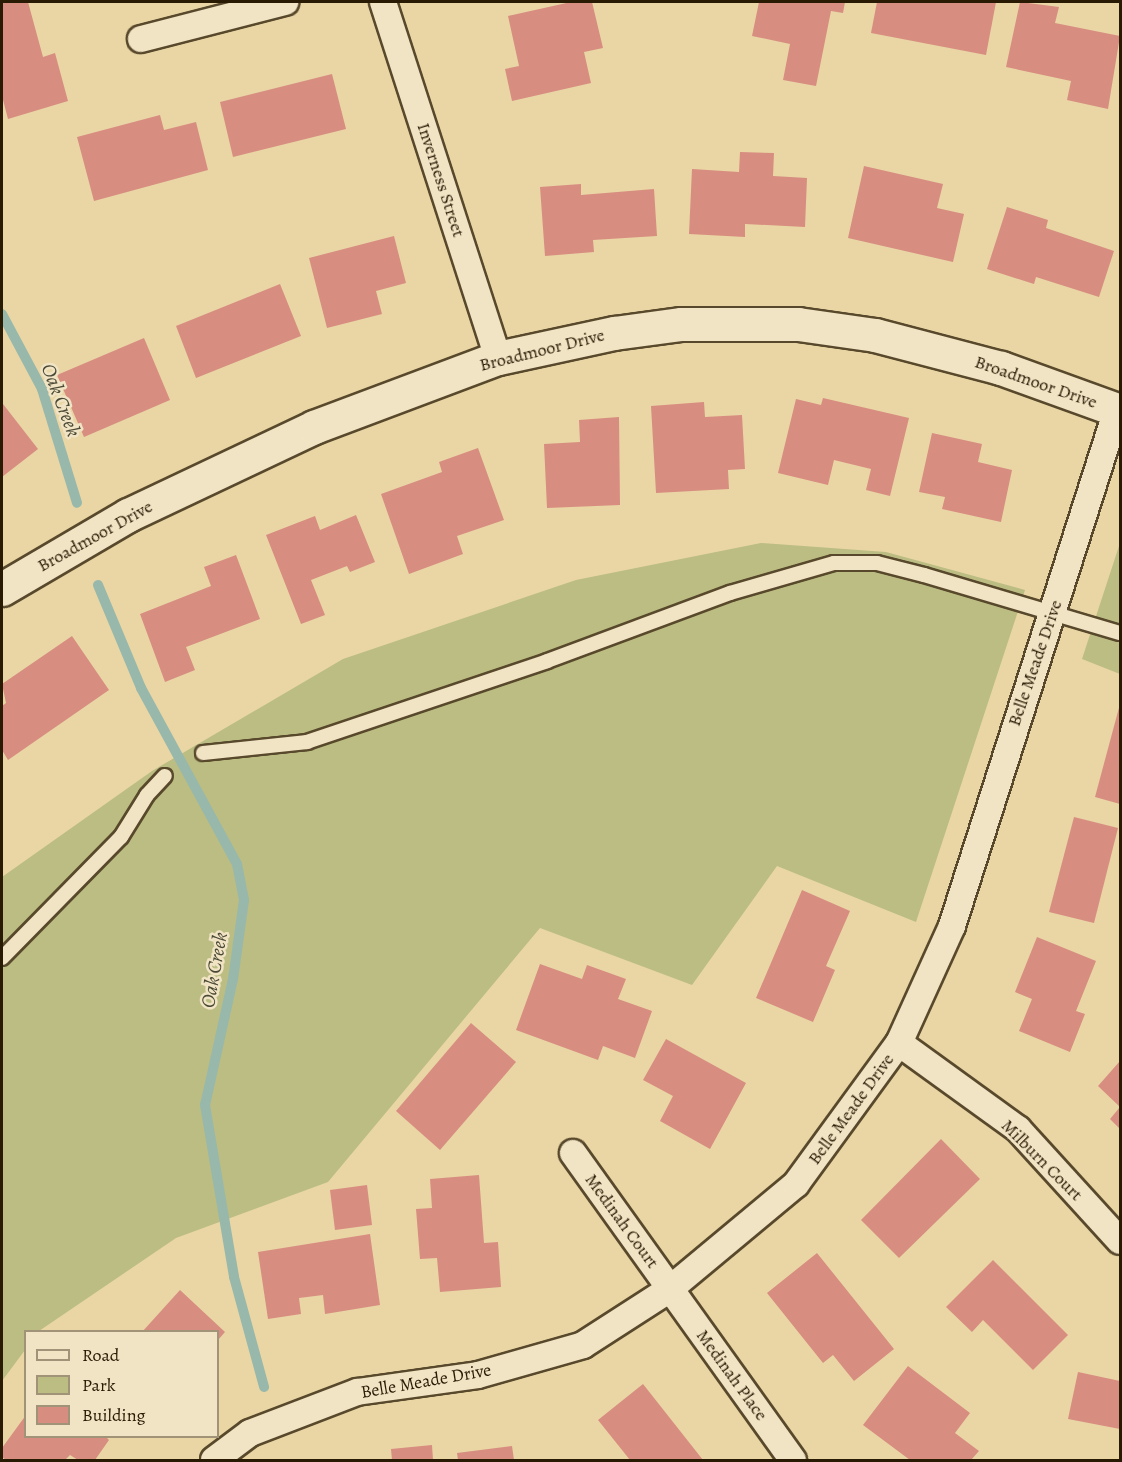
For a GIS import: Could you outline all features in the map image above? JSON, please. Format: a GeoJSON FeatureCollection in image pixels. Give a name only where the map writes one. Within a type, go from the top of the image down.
{"type":"FeatureCollection","features":[{"type":"Feature","properties":{"kind":"street"},"geometry":{"type":"LineString","coordinates":[[141,39],[285,2]]}},
{"type":"Feature","properties":{"kind":"street","name":"Inverness Street"},"geometry":{"type":"LineString","coordinates":[[383,2],[498,358]]}},
{"type":"Feature","properties":{"kind":"street","name":"Broadmoor Drive"},"geometry":{"type":"LineString","coordinates":[[2,589],[128,515],[304,432],[498,358],[614,333],[681,324],[798,324],[875,335],[1000,368],[1119,411]]}},
{"type":"Feature","properties":{"kind":"street","name":"Belle Meade Drive"},"geometry":{"type":"LineString","coordinates":[[214,1461],[250,1433],[357,1392],[478,1375],[583,1345],[670,1289],[796,1185],[899,1043],[951,926],[1119,411]]}},
{"type":"Feature","properties":{"kind":"street","name":"Milburn Court"},"geometry":{"type":"LineString","coordinates":[[899,1043],[1018,1129],[1120,1241]]}},
{"type":"Feature","properties":{"kind":"street","name":"Medinah Court"},"geometry":{"type":"LineString","coordinates":[[573,1153],[670,1289]]}},
{"type":"Feature","properties":{"kind":"street","name":"Medinah Place"},"geometry":{"type":"LineString","coordinates":[[670,1289],[793,1461]]}},
{"type":"Feature","properties":{"kind":"lane"},"geometry":{"type":"LineString","coordinates":[[203,753],[307,742],[547,661],[730,593],[834,563],[886,566],[1052,614],[1103,625],[1120,633]]}},
{"type":"Feature","properties":{"kind":"lane"},"geometry":{"type":"LineString","coordinates":[[2,958],[122,837],[147,795],[165,776]]}},
{"type":"Feature","properties":{"kind":"green space"},"geometry":{"type":"Polygon","coordinates":[[[761,543],[886,552],[1025,590],[916,922],[777,866],[692,985],[540,928],[328,1182],[176,1238],[40,1330],[24,1330],[24,1351],[2,1381],[2,877],[152,771],[343,659],[576,580],[761,543]]]}},
{"type":"Feature","properties":{"kind":"green space"},"geometry":{"type":"Polygon","coordinates":[[[1120,543],[1120,674],[1082,659],[1120,543]]]}},
{"type":"Feature","properties":{"kind":"building"},"geometry":{"type":"Polygon","coordinates":[[[2,2],[28,2],[43,57],[55,53],[68,101],[8,119],[2,96],[2,2]]]}},
{"type":"Feature","properties":{"kind":"building"},"geometry":{"type":"Polygon","coordinates":[[[571,2],[592,2],[603,48],[584,52],[591,83],[512,101],[505,69],[519,66],[508,16],[571,2]]]}},
{"type":"Feature","properties":{"kind":"building"},"geometry":{"type":"Polygon","coordinates":[[[759,2],[845,2],[843,13],[831,11],[816,86],[783,80],[790,44],[752,36],[759,2]]]}},
{"type":"Feature","properties":{"kind":"building"},"geometry":{"type":"Polygon","coordinates":[[[877,2],[996,2],[986,55],[871,33],[877,2]]]}},
{"type":"Feature","properties":{"kind":"building"},"geometry":{"type":"Polygon","coordinates":[[[1020,2],[1059,7],[1055,23],[1120,36],[1108,109],[1067,100],[1071,81],[1006,67],[1020,2]]]}},
{"type":"Feature","properties":{"kind":"building"},"geometry":{"type":"Polygon","coordinates":[[[332,74],[346,129],[233,157],[220,102],[332,74]]]}},
{"type":"Feature","properties":{"kind":"building"},"geometry":{"type":"Polygon","coordinates":[[[160,115],[164,130],[196,122],[208,170],[94,201],[77,137],[160,115]]]}},
{"type":"Feature","properties":{"kind":"building"},"geometry":{"type":"Polygon","coordinates":[[[740,152],[774,153],[773,176],[807,178],[805,227],[745,224],[745,237],[689,234],[692,169],[739,172],[740,152]]]}},
{"type":"Feature","properties":{"kind":"building"},"geometry":{"type":"Polygon","coordinates":[[[864,166],[943,184],[937,208],[964,214],[953,262],[848,238],[864,166]]]}},
{"type":"Feature","properties":{"kind":"building"},"geometry":{"type":"Polygon","coordinates":[[[581,184],[581,195],[654,189],[657,236],[593,240],[594,252],[545,256],[540,187],[581,184]]]}},
{"type":"Feature","properties":{"kind":"building"},"geometry":{"type":"Polygon","coordinates":[[[1007,207],[1048,220],[1046,228],[1114,251],[1099,297],[1036,277],[1034,284],[987,269],[1007,207]]]}},
{"type":"Feature","properties":{"kind":"building"},"geometry":{"type":"Polygon","coordinates":[[[394,236],[406,283],[376,291],[382,314],[327,328],[309,258],[394,236]]]}},
{"type":"Feature","properties":{"kind":"building"},"geometry":{"type":"Polygon","coordinates":[[[280,284],[301,336],[196,378],[176,326],[280,284]]]}},
{"type":"Feature","properties":{"kind":"building"},"geometry":{"type":"Polygon","coordinates":[[[144,338],[170,400],[84,437],[57,375],[144,338]]]}},
{"type":"Feature","properties":{"kind":"building"},"geometry":{"type":"Polygon","coordinates":[[[823,398],[909,418],[890,496],[866,490],[871,469],[834,460],[828,485],[778,473],[796,399],[821,405],[823,398]]]}},
{"type":"Feature","properties":{"kind":"building"},"geometry":{"type":"Polygon","coordinates":[[[704,402],[705,417],[742,415],[745,469],[728,470],[729,489],[656,493],[651,406],[704,402]]]}},
{"type":"Feature","properties":{"kind":"building"},"geometry":{"type":"Polygon","coordinates":[[[2,405],[38,449],[2,477],[2,405]]]}},
{"type":"Feature","properties":{"kind":"building"},"geometry":{"type":"Polygon","coordinates":[[[619,417],[620,505],[547,508],[544,444],[580,442],[579,420],[619,417]]]}},
{"type":"Feature","properties":{"kind":"building"},"geometry":{"type":"Polygon","coordinates":[[[932,433],[982,444],[978,462],[1012,470],[1001,522],[942,509],[945,497],[919,492],[932,433]]]}},
{"type":"Feature","properties":{"kind":"building"},"geometry":{"type":"Polygon","coordinates":[[[478,448],[504,520],[457,536],[463,554],[409,574],[381,494],[442,472],[439,462],[478,448]]]}},
{"type":"Feature","properties":{"kind":"building"},"geometry":{"type":"Polygon","coordinates":[[[356,515],[375,562],[350,572],[347,566],[311,580],[325,615],[301,624],[266,535],[315,516],[320,530],[356,515]]]}},
{"type":"Feature","properties":{"kind":"building"},"geometry":{"type":"Polygon","coordinates":[[[236,555],[260,619],[186,647],[195,670],[165,682],[140,614],[211,586],[204,567],[236,555]]]}},
{"type":"Feature","properties":{"kind":"building"},"geometry":{"type":"Polygon","coordinates":[[[72,636],[109,690],[8,760],[2,750],[2,706],[6,703],[2,684],[72,636]]]}},
{"type":"Feature","properties":{"kind":"building"},"geometry":{"type":"Polygon","coordinates":[[[1120,704],[1120,804],[1095,797],[1120,704]]]}},
{"type":"Feature","properties":{"kind":"building"},"geometry":{"type":"Polygon","coordinates":[[[1074,817],[1118,828],[1094,923],[1049,912],[1074,817]]]}},
{"type":"Feature","properties":{"kind":"building"},"geometry":{"type":"Polygon","coordinates":[[[802,890],[850,911],[826,966],[835,970],[813,1022],[756,998],[802,890]]]}},
{"type":"Feature","properties":{"kind":"building"},"geometry":{"type":"Polygon","coordinates":[[[1037,937],[1096,961],[1076,1011],[1085,1014],[1070,1052],[1019,1031],[1032,999],[1015,992],[1037,937]]]}},
{"type":"Feature","properties":{"kind":"building"},"geometry":{"type":"Polygon","coordinates":[[[540,964],[582,979],[587,965],[626,979],[618,999],[652,1011],[635,1058],[603,1046],[598,1060],[516,1030],[540,964]]]}},
{"type":"Feature","properties":{"kind":"building"},"geometry":{"type":"Polygon","coordinates":[[[471,1023],[516,1062],[440,1150],[396,1111],[471,1023]]]}},
{"type":"Feature","properties":{"kind":"building"},"geometry":{"type":"Polygon","coordinates":[[[666,1039],[746,1083],[710,1149],[660,1121],[673,1096],[643,1080],[666,1039]]]}},
{"type":"Feature","properties":{"kind":"building"},"geometry":{"type":"Polygon","coordinates":[[[1120,1061],[1120,1107],[1098,1086],[1120,1061]]]}},
{"type":"Feature","properties":{"kind":"building"},"geometry":{"type":"Polygon","coordinates":[[[1120,1107],[1120,1129],[1110,1119],[1120,1107]]]}},
{"type":"Feature","properties":{"kind":"building"},"geometry":{"type":"Polygon","coordinates":[[[941,1139],[980,1179],[899,1258],[861,1220],[941,1139]]]}},
{"type":"Feature","properties":{"kind":"building"},"geometry":{"type":"Polygon","coordinates":[[[479,1175],[484,1243],[498,1242],[501,1287],[440,1292],[437,1258],[420,1259],[416,1209],[432,1208],[430,1179],[479,1175]]]}},
{"type":"Feature","properties":{"kind":"building"},"geometry":{"type":"Polygon","coordinates":[[[367,1185],[372,1225],[335,1230],[330,1190],[367,1185]]]}},
{"type":"Feature","properties":{"kind":"building"},"geometry":{"type":"Polygon","coordinates":[[[370,1234],[380,1305],[325,1314],[323,1295],[299,1298],[301,1314],[268,1319],[258,1252],[370,1234]]]}},
{"type":"Feature","properties":{"kind":"building"},"geometry":{"type":"Polygon","coordinates":[[[817,1253],[894,1349],[854,1381],[833,1355],[823,1363],[767,1293],[817,1253]]]}},
{"type":"Feature","properties":{"kind":"building"},"geometry":{"type":"Polygon","coordinates":[[[993,1260],[1068,1335],[1033,1370],[983,1320],[972,1332],[946,1307],[993,1260]]]}},
{"type":"Feature","properties":{"kind":"building"},"geometry":{"type":"Polygon","coordinates":[[[180,1290],[225,1332],[219,1339],[219,1330],[144,1330],[180,1290]]]}},
{"type":"Feature","properties":{"kind":"building"},"geometry":{"type":"Polygon","coordinates":[[[908,1366],[970,1413],[955,1433],[979,1451],[971,1460],[910,1460],[863,1425],[908,1366]]]}},
{"type":"Feature","properties":{"kind":"building"},"geometry":{"type":"Polygon","coordinates":[[[1078,1372],[1120,1381],[1120,1429],[1068,1419],[1078,1372]]]}},
{"type":"Feature","properties":{"kind":"building"},"geometry":{"type":"Polygon","coordinates":[[[643,1384],[703,1460],[630,1460],[598,1420],[643,1384]]]}},
{"type":"Feature","properties":{"kind":"building"},"geometry":{"type":"Polygon","coordinates":[[[24,1418],[24,1438],[107,1438],[109,1440],[95,1460],[78,1460],[70,1455],[65,1460],[6,1460],[2,1457],[2,1448],[24,1418]]]}},
{"type":"Feature","properties":{"kind":"building"},"geometry":{"type":"Polygon","coordinates":[[[432,1445],[433,1460],[392,1460],[391,1449],[432,1445]]]}},
{"type":"Feature","properties":{"kind":"building"},"geometry":{"type":"Polygon","coordinates":[[[512,1446],[514,1460],[458,1460],[457,1453],[512,1446]]]}},
{"type":"Feature","properties":{"kind":"waterway","name":"Oak Creek"},"geometry":{"type":"LineString","coordinates":[[2,314],[42,389],[77,503]]}},
{"type":"Feature","properties":{"kind":"waterway","name":"Oak Creek"},"geometry":{"type":"LineString","coordinates":[[98,585],[141,688],[237,864],[244,900],[233,979],[205,1105],[234,1277],[264,1387]]}}]}
